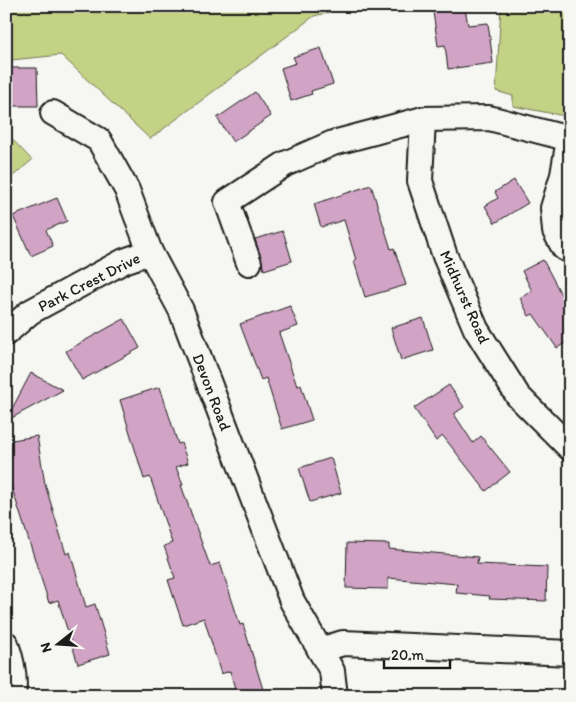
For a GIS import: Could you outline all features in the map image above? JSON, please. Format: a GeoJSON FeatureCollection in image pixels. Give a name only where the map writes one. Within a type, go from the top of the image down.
{"type":"FeatureCollection","features":[{"type":"Feature","properties":{"kind":"street","name":"Devon Road"},"geometry":{"type":"LineString","coordinates":[[53,113],[99,140],[127,190],[150,252],[181,310],[292,602],[332,671],[335,696]]}},
{"type":"Feature","properties":{"kind":"street"},"geometry":{"type":"LineString","coordinates":[[249,263],[227,202],[285,164],[333,142],[423,119],[488,118],[569,139],[564,175],[552,208],[555,231],[564,248],[570,251]]}},
{"type":"Feature","properties":{"kind":"street","name":"Midhurst Road"},"geometry":{"type":"LineString","coordinates":[[423,119],[420,181],[445,256],[476,329],[518,396],[570,448]]}},
{"type":"Feature","properties":{"kind":"street","name":"Park Crest Drive"},"geometry":{"type":"LineString","coordinates":[[6,333],[30,312],[124,261],[150,252]]}},
{"type":"Feature","properties":{"kind":"street"},"geometry":{"type":"LineString","coordinates":[[320,650],[343,643],[570,652]]}},
{"type":"Feature","properties":{"kind":"street"},"geometry":{"type":"LineString","coordinates":[[6,644],[12,660],[14,686],[12,696]]}},
{"type":"Feature","properties":{"kind":"green space"},"geometry":{"type":"Polygon","coordinates":[[[6,6],[354,6],[314,16],[150,139],[61,55],[11,60],[6,63],[6,6]]]}},
{"type":"Feature","properties":{"kind":"green space"},"geometry":{"type":"Polygon","coordinates":[[[501,6],[570,6],[570,117],[513,106],[513,96],[496,91],[501,6]]]}},
{"type":"Feature","properties":{"kind":"green space"},"geometry":{"type":"Polygon","coordinates":[[[6,133],[32,160],[6,182],[6,133]]]}},
{"type":"Feature","properties":{"kind":"building"},"geometry":{"type":"Polygon","coordinates":[[[465,8],[468,25],[488,23],[493,63],[448,69],[445,45],[438,46],[433,12],[465,8]]]}},
{"type":"Feature","properties":{"kind":"building"},"geometry":{"type":"Polygon","coordinates":[[[321,48],[333,84],[311,91],[312,94],[291,101],[281,68],[296,63],[293,57],[321,48]]]}},
{"type":"Feature","properties":{"kind":"building"},"geometry":{"type":"Polygon","coordinates":[[[6,68],[37,68],[38,106],[6,106],[6,68]]]}},
{"type":"Feature","properties":{"kind":"building"},"geometry":{"type":"Polygon","coordinates":[[[255,92],[271,116],[233,142],[217,118],[255,92]]]}},
{"type":"Feature","properties":{"kind":"building"},"geometry":{"type":"Polygon","coordinates":[[[514,180],[528,203],[495,223],[485,206],[498,198],[495,192],[514,180]]]}},
{"type":"Feature","properties":{"kind":"building"},"geometry":{"type":"Polygon","coordinates":[[[371,185],[391,249],[394,248],[406,285],[365,297],[344,220],[321,227],[314,204],[371,185]]]}},
{"type":"Feature","properties":{"kind":"building"},"geometry":{"type":"Polygon","coordinates":[[[57,198],[67,221],[46,230],[53,246],[31,256],[13,216],[57,198]]]}},
{"type":"Feature","properties":{"kind":"building"},"geometry":{"type":"Polygon","coordinates":[[[283,231],[292,261],[264,270],[255,239],[283,231]]]}},
{"type":"Feature","properties":{"kind":"building"},"geometry":{"type":"Polygon","coordinates":[[[543,260],[570,311],[570,340],[557,348],[533,314],[529,316],[520,298],[532,291],[522,271],[543,260]]]}},
{"type":"Feature","properties":{"kind":"building"},"geometry":{"type":"Polygon","coordinates":[[[290,306],[298,326],[279,333],[297,386],[301,385],[312,420],[282,429],[266,378],[261,380],[240,324],[290,306]]]}},
{"type":"Feature","properties":{"kind":"building"},"geometry":{"type":"Polygon","coordinates":[[[423,318],[433,350],[401,360],[391,328],[423,318]]]}},
{"type":"Feature","properties":{"kind":"building"},"geometry":{"type":"Polygon","coordinates":[[[124,319],[140,348],[82,380],[66,351],[124,319]]]}},
{"type":"Feature","properties":{"kind":"building"},"geometry":{"type":"Polygon","coordinates":[[[31,373],[63,390],[6,421],[6,420],[31,373]]]}},
{"type":"Feature","properties":{"kind":"building"},"geometry":{"type":"Polygon","coordinates":[[[449,385],[464,407],[454,414],[473,443],[481,436],[510,472],[486,491],[443,436],[436,441],[414,408],[449,385]]]}},
{"type":"Feature","properties":{"kind":"building"},"geometry":{"type":"Polygon","coordinates":[[[160,387],[178,444],[181,443],[188,463],[176,467],[183,485],[181,485],[210,566],[220,563],[240,625],[243,624],[265,696],[237,696],[230,671],[221,674],[204,618],[183,625],[168,580],[175,578],[164,546],[172,543],[150,477],[144,479],[120,400],[160,387]]]}},
{"type":"Feature","properties":{"kind":"building"},"geometry":{"type":"Polygon","coordinates":[[[37,436],[45,484],[66,554],[70,552],[86,607],[95,604],[110,654],[78,664],[58,600],[49,603],[10,482],[6,482],[6,441],[37,436]]]}},
{"type":"Feature","properties":{"kind":"building"},"geometry":{"type":"Polygon","coordinates":[[[331,458],[341,493],[310,502],[299,468],[331,458]]]}},
{"type":"Feature","properties":{"kind":"building"},"geometry":{"type":"Polygon","coordinates":[[[347,543],[389,544],[389,549],[478,557],[477,564],[547,567],[546,601],[489,599],[490,596],[456,593],[457,584],[388,578],[388,589],[346,588],[347,543]]]}}]}
